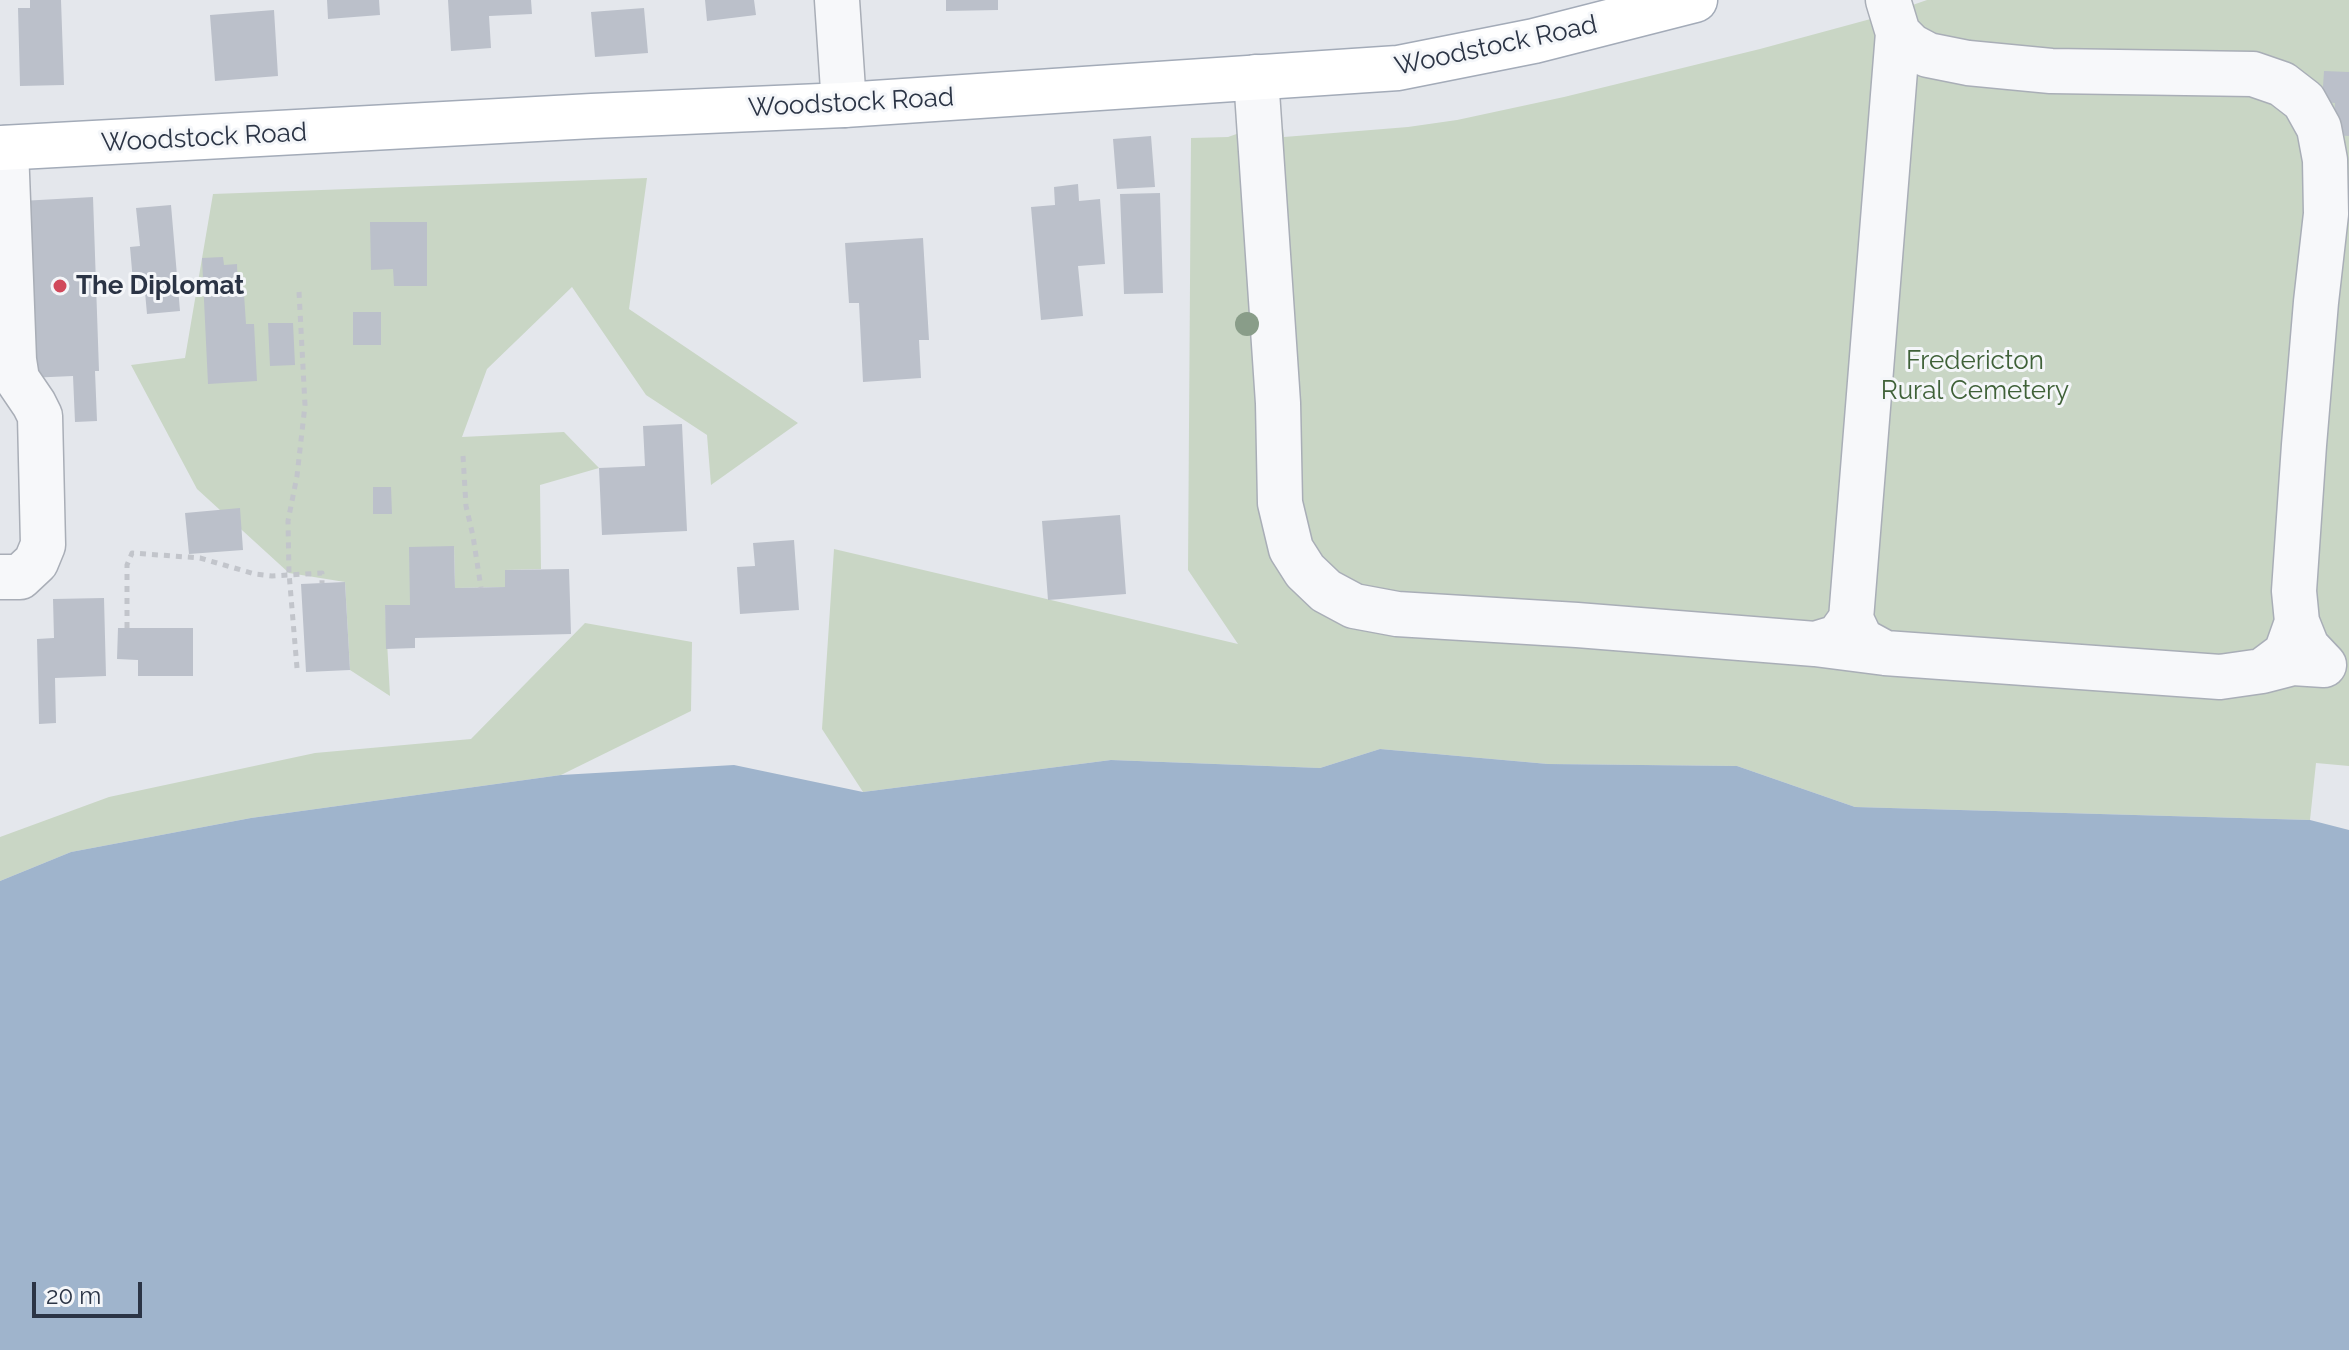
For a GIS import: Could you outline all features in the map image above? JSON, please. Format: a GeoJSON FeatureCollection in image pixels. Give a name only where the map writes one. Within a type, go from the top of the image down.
{"type":"FeatureCollection","features":[{"type":"Feature","properties":{"kind":"main road","name":"Woodstock Road"},"geometry":{"type":"LineString","coordinates":[[3,148],[844,105],[1398,68],[1534,41],[1695,0]]}},
{"type":"Feature","properties":{"kind":"street"},"geometry":{"type":"LineString","coordinates":[[837,0],[844,105]]}},
{"type":"Feature","properties":{"kind":"street"},"geometry":{"type":"LineString","coordinates":[[1885,653],[1861,640],[1851,619],[1902,39],[1968,63],[2051,71],[2253,74],[2282,84],[2304,101],[2319,128],[2325,160],[2326,214],[2316,302],[2294,591],[2297,622],[2307,647],[2337,671]]}},
{"type":"Feature","properties":{"kind":"street"},"geometry":{"type":"LineString","coordinates":[[1256,77],[1278,403],[1280,503],[1291,549],[1305,571],[1326,591],[1354,606],[1397,614],[1815,644],[1885,653],[2220,677],[2293,663],[2337,671]]}},
{"type":"Feature","properties":{"kind":"street"},"geometry":{"type":"LineString","coordinates":[[0,577],[20,577],[36,562],[43,545],[40,416],[17,379],[14,360],[3,148]]}},
{"type":"Feature","properties":{"kind":"street"},"geometry":{"type":"LineString","coordinates":[[1815,644],[1838,637],[1851,619]]}},
{"type":"Feature","properties":{"kind":"street"},"geometry":{"type":"LineString","coordinates":[[2262,671],[2286,653],[2297,622]]}},
{"type":"Feature","properties":{"kind":"path"},"geometry":{"type":"LineString","coordinates":[[297,668],[288,521],[305,405],[299,292]]}},
{"type":"Feature","properties":{"kind":"path"},"geometry":{"type":"LineString","coordinates":[[463,456],[466,506],[481,588]]}},
{"type":"Feature","properties":{"kind":"path"},"geometry":{"type":"LineString","coordinates":[[127,628],[127,565],[132,553],[200,558],[272,576],[322,573],[322,583]]}},
{"type":"Feature","properties":{"kind":"green space","name":"Fredericton Rural Cemetery"},"geometry":{"type":"Polygon","coordinates":[[[1927,0],[2349,0],[2349,766],[2316,763],[2310,820],[1855,807],[1737,766],[1548,764],[1380,749],[1320,768],[1111,760],[863,792],[822,729],[834,549],[1238,644],[1188,570],[1191,138],[1228,137],[1248,130],[1283,128],[1284,137],[1457,120],[1760,49],[1878,17],[1927,0]]]}},
{"type":"Feature","properties":{"kind":"green space"},"geometry":{"type":"Polygon","coordinates":[[[647,178],[629,309],[798,423],[711,485],[707,435],[646,395],[572,287],[487,369],[462,437],[564,432],[599,468],[540,485],[541,569],[505,570],[505,587],[455,588],[454,546],[410,605],[385,605],[390,696],[350,670],[345,582],[289,573],[197,489],[131,365],[185,358],[213,194],[647,178]]]}},
{"type":"Feature","properties":{"kind":"green space"},"geometry":{"type":"Polygon","coordinates":[[[585,623],[692,642],[691,711],[561,775],[251,818],[71,852],[0,881],[0,837],[109,797],[315,753],[471,739],[585,623]]]}},
{"type":"Feature","properties":{"kind":"water"},"geometry":{"type":"Polygon","coordinates":[[[1380,749],[1548,764],[1737,766],[1855,807],[2310,820],[2349,830],[2349,1350],[0,1350],[0,881],[71,852],[251,818],[561,775],[734,765],[863,792],[1111,760],[1320,768],[1380,749]]]}},
{"type":"Feature","properties":{"kind":"building"},"geometry":{"type":"Polygon","coordinates":[[[30,0],[61,0],[64,85],[20,86],[18,8],[30,8],[30,0]]]}},
{"type":"Feature","properties":{"kind":"building"},"geometry":{"type":"Polygon","coordinates":[[[327,0],[379,0],[380,15],[328,19],[327,0]]]}},
{"type":"Feature","properties":{"kind":"building"},"geometry":{"type":"Polygon","coordinates":[[[448,0],[531,0],[532,14],[489,16],[491,48],[451,51],[448,0]]]}},
{"type":"Feature","properties":{"kind":"building"},"geometry":{"type":"Polygon","coordinates":[[[705,0],[754,0],[756,15],[707,21],[705,0]]]}},
{"type":"Feature","properties":{"kind":"building"},"geometry":{"type":"Polygon","coordinates":[[[946,0],[998,0],[998,10],[946,11],[946,0]]]}},
{"type":"Feature","properties":{"kind":"building"},"geometry":{"type":"Polygon","coordinates":[[[644,8],[648,53],[595,57],[591,12],[644,8]]]}},
{"type":"Feature","properties":{"kind":"building"},"geometry":{"type":"Polygon","coordinates":[[[274,10],[278,76],[215,81],[210,15],[274,10]]]}},
{"type":"Feature","properties":{"kind":"building"},"geometry":{"type":"Polygon","coordinates":[[[2324,71],[2349,72],[2349,136],[2333,135],[2335,103],[2322,102],[2324,71]]]}},
{"type":"Feature","properties":{"kind":"building"},"geometry":{"type":"Polygon","coordinates":[[[1151,136],[1155,187],[1117,189],[1113,139],[1151,136]]]}},
{"type":"Feature","properties":{"kind":"building"},"geometry":{"type":"Polygon","coordinates":[[[1078,184],[1079,201],[1100,199],[1105,264],[1078,266],[1083,316],[1041,320],[1031,207],[1055,205],[1054,187],[1078,184]]]}},
{"type":"Feature","properties":{"kind":"building"},"geometry":{"type":"Polygon","coordinates":[[[1160,193],[1163,293],[1124,294],[1120,194],[1160,193]]]}},
{"type":"Feature","properties":{"kind":"building","name":"The Diplomat"},"geometry":{"type":"Polygon","coordinates":[[[93,197],[99,371],[95,371],[97,421],[75,422],[73,376],[28,378],[21,201],[93,197]]]}},
{"type":"Feature","properties":{"kind":"building"},"geometry":{"type":"Polygon","coordinates":[[[171,205],[180,311],[147,314],[144,281],[133,282],[130,247],[140,246],[136,208],[171,205]]]}},
{"type":"Feature","properties":{"kind":"building"},"geometry":{"type":"Polygon","coordinates":[[[370,222],[427,222],[427,286],[394,286],[393,269],[371,270],[370,222]]]}},
{"type":"Feature","properties":{"kind":"building"},"geometry":{"type":"Polygon","coordinates":[[[923,238],[929,340],[919,340],[921,378],[863,382],[859,303],[849,303],[845,243],[923,238]]]}},
{"type":"Feature","properties":{"kind":"building"},"geometry":{"type":"Polygon","coordinates":[[[223,257],[224,265],[237,264],[238,294],[244,294],[246,324],[254,324],[257,381],[208,384],[202,258],[223,257]]]}},
{"type":"Feature","properties":{"kind":"building"},"geometry":{"type":"Polygon","coordinates":[[[353,312],[381,312],[381,345],[353,345],[353,312]]]}},
{"type":"Feature","properties":{"kind":"building"},"geometry":{"type":"Polygon","coordinates":[[[268,323],[293,323],[295,365],[270,366],[268,323]]]}},
{"type":"Feature","properties":{"kind":"building"},"geometry":{"type":"Polygon","coordinates":[[[682,424],[687,531],[602,535],[599,468],[645,466],[643,426],[682,424]]]}},
{"type":"Feature","properties":{"kind":"building"},"geometry":{"type":"Polygon","coordinates":[[[373,487],[391,487],[392,514],[373,514],[373,487]]]}},
{"type":"Feature","properties":{"kind":"building"},"geometry":{"type":"Polygon","coordinates":[[[240,508],[243,550],[189,554],[185,513],[240,508]]]}},
{"type":"Feature","properties":{"kind":"building"},"geometry":{"type":"Polygon","coordinates":[[[1120,515],[1126,594],[1048,600],[1042,521],[1120,515]]]}},
{"type":"Feature","properties":{"kind":"building"},"geometry":{"type":"Polygon","coordinates":[[[794,540],[799,610],[740,614],[737,567],[755,566],[753,543],[794,540]]]}},
{"type":"Feature","properties":{"kind":"building"},"geometry":{"type":"Polygon","coordinates":[[[454,546],[455,588],[505,587],[505,570],[569,569],[571,634],[415,638],[415,648],[386,649],[385,605],[410,605],[409,547],[454,546]]]}},
{"type":"Feature","properties":{"kind":"building"},"geometry":{"type":"Polygon","coordinates":[[[345,582],[350,670],[306,672],[301,584],[345,582]]]}},
{"type":"Feature","properties":{"kind":"building"},"geometry":{"type":"Polygon","coordinates":[[[104,598],[106,676],[55,678],[56,723],[39,724],[37,639],[54,638],[53,599],[104,598]]]}},
{"type":"Feature","properties":{"kind":"building"},"geometry":{"type":"Polygon","coordinates":[[[118,628],[193,628],[193,676],[138,676],[138,660],[117,659],[118,628]]]}},
{"type":"Feature","properties":{"kind":"place","name":"The Diplomat"},"geometry":{"type":"Point","coordinates":[60,286]}}]}
